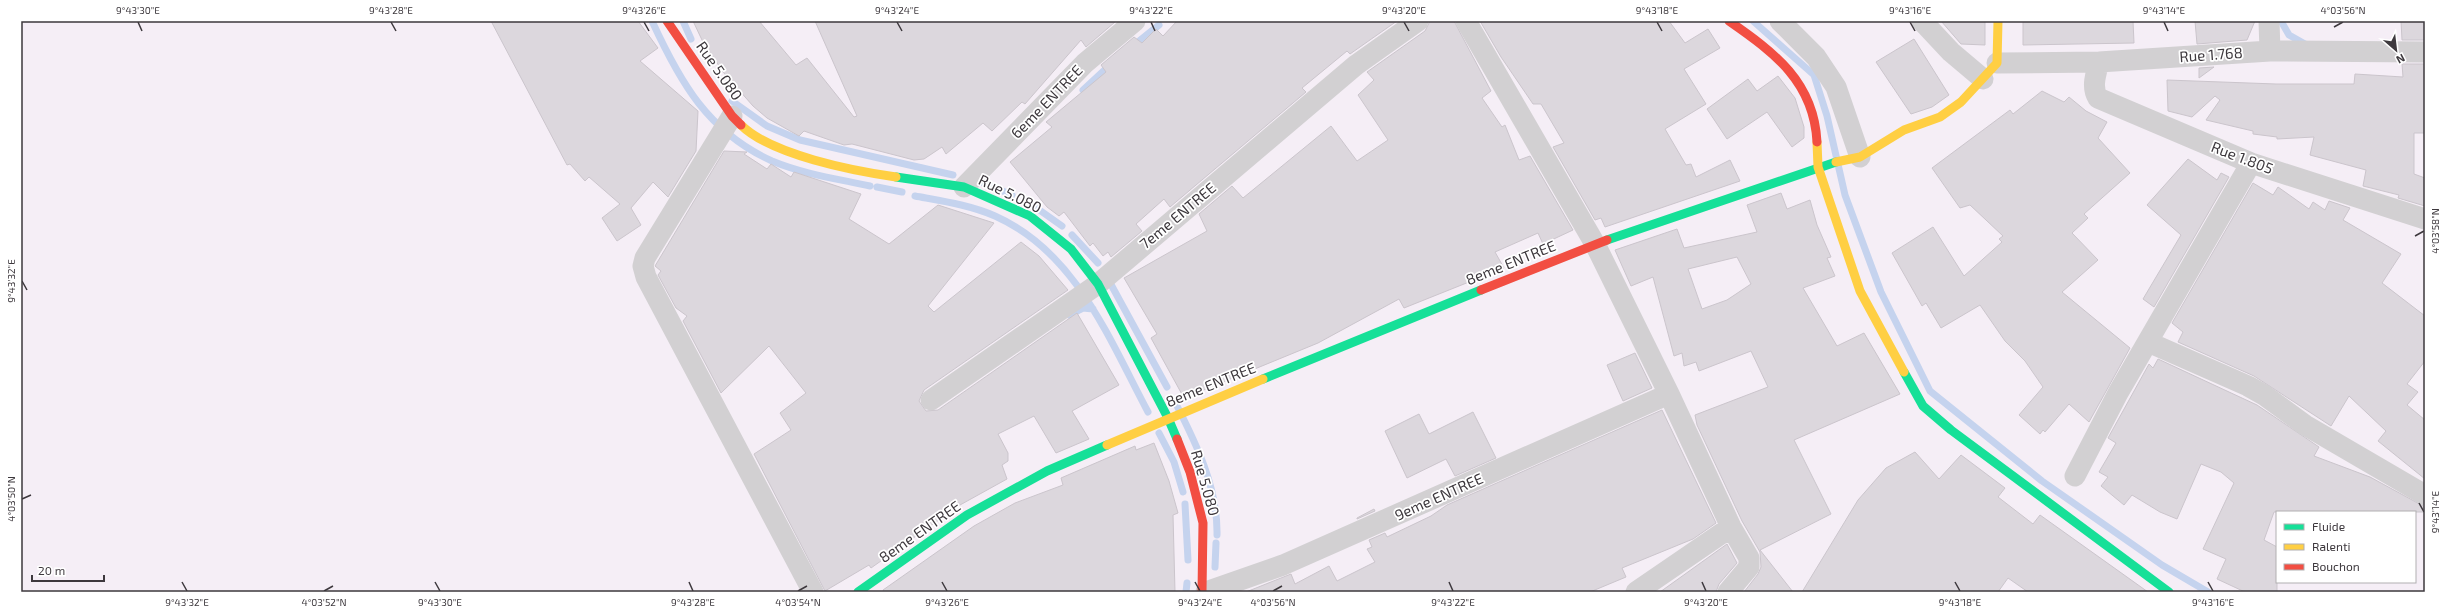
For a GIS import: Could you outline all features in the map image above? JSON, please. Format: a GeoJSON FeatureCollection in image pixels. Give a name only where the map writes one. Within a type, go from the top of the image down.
{"type":"FeatureCollection","features":[{"type":"Feature","properties":{"kind":"street","name":"Rue 5.080"},"geometry":{"type":"LineString","coordinates":[[667,21],[732,116],[747,131],[772,145],[830,164],[873,174],[964,187],[1030,216],[1071,249],[1098,284],[1168,418],[1190,472],[1203,523],[1202,592]]}},
{"type":"Feature","properties":{"kind":"street","name":"6eme ENTREE"},"geometry":{"type":"LineString","coordinates":[[964,187],[1085,63],[1135,21]]}},
{"type":"Feature","properties":{"kind":"street","name":"7eme ENTREE"},"geometry":{"type":"LineString","coordinates":[[931,400],[1098,284],[1356,65],[1418,21]]}},
{"type":"Feature","properties":{"kind":"street"},"geometry":{"type":"LineString","coordinates":[[1466,21],[1595,244],[1669,394],[1731,527],[1749,558],[1750,564],[1728,592]]}},
{"type":"Feature","properties":{"kind":"street"},"geometry":{"type":"LineString","coordinates":[[1729,21],[1755,39],[1792,72],[1806,93],[1816,125],[1823,165],[1860,291],[1923,406],[1976,449],[2169,592]]}},
{"type":"Feature","properties":{"kind":"street"},"geometry":{"type":"LineString","coordinates":[[1780,21],[1816,57],[1836,87],[1852,158]]}},
{"type":"Feature","properties":{"kind":"street"},"geometry":{"type":"LineString","coordinates":[[1922,21],[1951,52],[1982,79]]}},
{"type":"Feature","properties":{"kind":"street"},"geometry":{"type":"LineString","coordinates":[[1997,63],[1998,21]]}},
{"type":"Feature","properties":{"kind":"street"},"geometry":{"type":"LineString","coordinates":[[2269,21],[2270,51]]}},
{"type":"Feature","properties":{"kind":"street","name":"Rue 1.768"},"geometry":{"type":"LineString","coordinates":[[1997,63],[2099,62],[2270,51],[2425,52]]}},
{"type":"Feature","properties":{"kind":"street","name":"Rue 1.805"},"geometry":{"type":"LineString","coordinates":[[2099,62],[2094,86],[2094,93],[2098,98],[2251,163],[2425,219]]}},
{"type":"Feature","properties":{"kind":"street","name":"8eme ENTREE"},"geometry":{"type":"LineString","coordinates":[[858,592],[967,515],[1047,471],[1168,418],[1595,244],[1823,165],[1852,158],[1904,130],[1940,117],[1961,102],[1997,63]]}},
{"type":"Feature","properties":{"kind":"street"},"geometry":{"type":"LineString","coordinates":[[732,116],[645,258],[643,266],[646,277],[813,592]]}},
{"type":"Feature","properties":{"kind":"street"},"geometry":{"type":"LineString","coordinates":[[2075,476],[2118,393],[2251,163]]}},
{"type":"Feature","properties":{"kind":"street"},"geometry":{"type":"LineString","coordinates":[[2148,342],[2253,388],[2305,425],[2425,495]]}},
{"type":"Feature","properties":{"kind":"street","name":"9eme ENTREE"},"geometry":{"type":"LineString","coordinates":[[1206,592],[1283,565],[1669,394]]}},
{"type":"Feature","properties":{"kind":"street"},"geometry":{"type":"LineString","coordinates":[[1636,592],[1731,527]]}},
{"type":"Feature","properties":{"kind":"building"},"geometry":{"type":"Polygon","coordinates":[[[491,21],[638,21],[658,48],[640,61],[698,111],[696,151],[668,197],[653,182],[631,208],[641,225],[617,241],[602,218],[620,204],[589,177],[585,181],[570,164],[567,165],[491,21]]]}},
{"type":"Feature","properties":{"kind":"building"},"geometry":{"type":"Polygon","coordinates":[[[693,21],[759,21],[796,65],[807,58],[854,117],[857,116],[815,21],[1115,22],[1086,47],[1081,40],[1025,104],[1022,102],[992,131],[983,123],[946,154],[942,147],[924,159],[914,160],[852,144],[844,145],[804,131],[799,136],[767,118],[753,106],[723,72],[702,40],[693,21]]]}},
{"type":"Feature","properties":{"kind":"building"},"geometry":{"type":"Polygon","coordinates":[[[1177,21],[1397,21],[1350,54],[1347,51],[1302,88],[1306,92],[1170,207],[1164,199],[1136,224],[1142,231],[1111,257],[1108,252],[1103,256],[1093,243],[1090,246],[1064,212],[1059,216],[1047,207],[1010,162],[1052,127],[1046,122],[1106,72],[1101,65],[1134,37],[1142,43],[1156,29],[1163,36],[1177,21]]]}},
{"type":"Feature","properties":{"kind":"building"},"geometry":{"type":"Polygon","coordinates":[[[1430,21],[1454,21],[1491,91],[1482,98],[1502,127],[1505,125],[1519,160],[1530,156],[1573,230],[1543,244],[1538,233],[1495,252],[1504,268],[1404,308],[1399,299],[1318,343],[1184,398],[1151,338],[1157,334],[1124,278],[1207,231],[1199,214],[1232,186],[1243,198],[1331,126],[1357,161],[1388,140],[1358,95],[1374,80],[1367,72],[1425,31],[1430,21]]]}},
{"type":"Feature","properties":{"kind":"building"},"geometry":{"type":"Polygon","coordinates":[[[1480,21],[1669,21],[1685,43],[1708,29],[1720,48],[1684,69],[1706,104],[1665,129],[1686,165],[1691,164],[1696,177],[1730,160],[1740,181],[1605,227],[1601,218],[1595,220],[1553,147],[1564,143],[1541,104],[1533,104],[1501,57],[1480,21]]]}},
{"type":"Feature","properties":{"kind":"building"},"geometry":{"type":"Polygon","coordinates":[[[1941,21],[1985,21],[1985,45],[1961,44],[1941,21]]]}},
{"type":"Feature","properties":{"kind":"building"},"geometry":{"type":"Polygon","coordinates":[[[2023,21],[2133,21],[2134,43],[2023,45],[2023,21]]]}},
{"type":"Feature","properties":{"kind":"building"},"geometry":{"type":"Polygon","coordinates":[[[2195,21],[2255,21],[2247,40],[2197,44],[2195,21]]]}},
{"type":"Feature","properties":{"kind":"building"},"geometry":{"type":"Polygon","coordinates":[[[2401,21],[2425,21],[2425,40],[2402,40],[2401,21]]]}},
{"type":"Feature","properties":{"kind":"building"},"geometry":{"type":"Polygon","coordinates":[[[1914,39],[1949,95],[1932,107],[1911,114],[1876,62],[1914,39]]]}},
{"type":"Feature","properties":{"kind":"building"},"geometry":{"type":"Polygon","coordinates":[[[2402,64],[2425,64],[2425,133],[2414,133],[2414,174],[2425,178],[2425,206],[2398,198],[2399,195],[2363,186],[2366,170],[2310,155],[2314,137],[2277,139],[2277,137],[2253,134],[2253,131],[2206,120],[2220,100],[2215,96],[2192,117],[2168,111],[2167,80],[2276,84],[2354,84],[2355,74],[2403,77],[2402,64]]]}},
{"type":"Feature","properties":{"kind":"building"},"geometry":{"type":"Polygon","coordinates":[[[2214,67],[2199,78],[2199,68],[2214,67]]]}},
{"type":"Feature","properties":{"kind":"building"},"geometry":{"type":"Polygon","coordinates":[[[1778,76],[1795,98],[1804,127],[1804,138],[1792,147],[1767,112],[1727,139],[1707,109],[1748,79],[1757,91],[1778,76]]]}},
{"type":"Feature","properties":{"kind":"building"},"geometry":{"type":"Polygon","coordinates":[[[2042,91],[2064,102],[2069,97],[2086,111],[2107,122],[2098,138],[2130,173],[2084,214],[2088,218],[2072,233],[2098,260],[2062,292],[2130,348],[2089,422],[2069,404],[2045,432],[2043,430],[2040,434],[2019,415],[2043,387],[2025,361],[2005,341],[1980,305],[1941,328],[1926,303],[1922,306],[1892,253],[1933,227],[1964,276],[2002,242],[1999,239],[2003,236],[1970,205],[1960,208],[1932,168],[2010,110],[2013,114],[2042,91]]]}},
{"type":"Feature","properties":{"kind":"building"},"geometry":{"type":"Polygon","coordinates":[[[724,151],[747,152],[744,154],[767,169],[771,164],[791,177],[794,172],[861,194],[849,219],[889,244],[938,205],[994,223],[928,306],[934,312],[1021,242],[1039,256],[1068,290],[924,390],[919,401],[926,411],[938,410],[1077,313],[1119,385],[1072,411],[1089,439],[1056,453],[1034,416],[998,434],[1008,453],[1008,461],[1002,465],[1007,479],[960,505],[871,568],[869,565],[825,591],[754,454],[791,430],[780,413],[806,393],[769,346],[721,393],[683,321],[687,316],[676,308],[658,275],[661,271],[655,266],[724,151]]]}},
{"type":"Feature","properties":{"kind":"building"},"geometry":{"type":"Polygon","coordinates":[[[2188,159],[2217,180],[2221,173],[2229,177],[2154,307],[2143,299],[2181,235],[2147,205],[2188,159]]]}},
{"type":"Feature","properties":{"kind":"building"},"geometry":{"type":"Polygon","coordinates":[[[2253,183],[2273,195],[2278,187],[2309,209],[2313,202],[2325,210],[2329,201],[2350,208],[2343,220],[2401,254],[2382,283],[2425,316],[2425,361],[2407,384],[2418,392],[2407,405],[2425,420],[2425,479],[2378,441],[2386,431],[2349,396],[2331,426],[2254,376],[2178,342],[2183,332],[2172,323],[2253,183]]]}},
{"type":"Feature","properties":{"kind":"building"},"geometry":{"type":"Polygon","coordinates":[[[1781,193],[1787,209],[1810,200],[1817,225],[1831,257],[1827,258],[1835,276],[1803,288],[1837,346],[1864,333],[1900,394],[1794,440],[1831,514],[1760,550],[1793,592],[1744,592],[1758,574],[1761,567],[1760,552],[1742,521],[1697,425],[1695,415],[1768,387],[1751,351],[1699,371],[1696,362],[1684,366],[1682,353],[1674,356],[1653,277],[1631,286],[1615,250],[1677,229],[1684,248],[1757,232],[1747,205],[1781,193]],[[1737,257],[1688,269],[1702,309],[1727,300],[1751,284],[1737,257]]]}},
{"type":"Feature","properties":{"kind":"building"},"geometry":{"type":"Polygon","coordinates":[[[1635,353],[1652,388],[1623,401],[1607,365],[1635,353]]]}},
{"type":"Feature","properties":{"kind":"building"},"geometry":{"type":"Polygon","coordinates":[[[2158,359],[2257,405],[2319,447],[2314,456],[2370,477],[2425,507],[2425,512],[2276,511],[2274,512],[2264,540],[2276,546],[2277,592],[2245,592],[2217,579],[2226,559],[2203,549],[2234,483],[2221,472],[2201,464],[2177,519],[2160,512],[2132,495],[2124,505],[2101,486],[2108,477],[2099,472],[2116,443],[2108,438],[2149,364],[2153,368],[2158,359]]]}},
{"type":"Feature","properties":{"kind":"building"},"geometry":{"type":"Polygon","coordinates":[[[1662,410],[1716,523],[1693,539],[1622,568],[1626,577],[1590,592],[1246,592],[1291,574],[1295,584],[1329,566],[1337,581],[1375,562],[1367,549],[1372,547],[1369,540],[1385,533],[1387,537],[1431,516],[1447,505],[1662,410]]]}},
{"type":"Feature","properties":{"kind":"building"},"geometry":{"type":"Polygon","coordinates":[[[1473,412],[1496,458],[1455,476],[1446,459],[1407,478],[1385,431],[1419,414],[1429,434],[1473,412]]]}},
{"type":"Feature","properties":{"kind":"building"},"geometry":{"type":"Polygon","coordinates":[[[1154,443],[1169,481],[1178,513],[1173,515],[1175,592],[884,592],[883,590],[974,526],[1015,503],[1063,485],[1061,478],[1135,446],[1136,450],[1154,443]]]}},
{"type":"Feature","properties":{"kind":"building"},"geometry":{"type":"Polygon","coordinates":[[[1915,452],[1939,479],[1961,455],[2005,488],[1998,497],[2033,524],[2040,515],[2148,592],[2028,592],[2008,578],[1998,592],[1802,592],[1858,500],[1886,468],[1915,452]]]}},
{"type":"Feature","properties":{"kind":"building"},"geometry":{"type":"Polygon","coordinates":[[[1374,509],[1375,511],[1357,519],[1357,518],[1374,509]]]}},
{"type":"Feature","properties":{"kind":"building"},"geometry":{"type":"Polygon","coordinates":[[[1727,544],[1737,563],[1719,584],[1716,592],[1660,592],[1727,544]]]}},
{"type":"Feature","properties":{"kind":"waterway"},"geometry":{"type":"LineString","coordinates":[[652,21],[685,84],[698,103],[713,120],[730,135],[750,149],[784,166],[821,176],[870,186]]}},
{"type":"Feature","properties":{"kind":"waterway"},"geometry":{"type":"LineString","coordinates":[[683,21],[691,39]]}},
{"type":"Feature","properties":{"kind":"waterway"},"geometry":{"type":"LineString","coordinates":[[1753,21],[1814,75],[1827,116],[1845,195],[1881,292],[1930,391],[2042,481],[2162,565],[2208,592]]}},
{"type":"Feature","properties":{"kind":"waterway"},"geometry":{"type":"LineString","coordinates":[[2281,21],[2289,35],[2305,44]]}},
{"type":"Feature","properties":{"kind":"waterway"},"geometry":{"type":"LineString","coordinates":[[1133,46],[1159,25]]}},
{"type":"Feature","properties":{"kind":"waterway"},"geometry":{"type":"LineString","coordinates":[[1083,90],[1111,64]]}},
{"type":"Feature","properties":{"kind":"waterway"},"geometry":{"type":"LineString","coordinates":[[732,101],[767,126],[800,140],[953,175]]}},
{"type":"Feature","properties":{"kind":"waterway"},"geometry":{"type":"LineString","coordinates":[[979,181],[1012,195]]}},
{"type":"Feature","properties":{"kind":"waterway"},"geometry":{"type":"LineString","coordinates":[[877,187],[902,192]]}},
{"type":"Feature","properties":{"kind":"waterway"},"geometry":{"type":"LineString","coordinates":[[915,196],[966,206],[995,216],[1023,232],[1048,252],[1069,275],[1104,327],[1148,412]]}},
{"type":"Feature","properties":{"kind":"waterway"},"geometry":{"type":"LineString","coordinates":[[1038,209],[1062,226]]}},
{"type":"Feature","properties":{"kind":"waterway"},"geometry":{"type":"LineString","coordinates":[[1072,235],[1098,263]]}},
{"type":"Feature","properties":{"kind":"waterway"},"geometry":{"type":"LineString","coordinates":[[1108,279],[1167,387]]}},
{"type":"Feature","properties":{"kind":"waterway"},"geometry":{"type":"LineString","coordinates":[[1069,315],[1083,308],[1093,309]]}},
{"type":"Feature","properties":{"kind":"waterway"},"geometry":{"type":"LineString","coordinates":[[1175,402],[1191,433],[1210,483],[1214,500],[1217,535]]}},
{"type":"Feature","properties":{"kind":"waterway"},"geometry":{"type":"LineString","coordinates":[[1159,433],[1174,462],[1183,492]]}},
{"type":"Feature","properties":{"kind":"waterway"},"geometry":{"type":"LineString","coordinates":[[1185,504],[1188,560]]}},
{"type":"Feature","properties":{"kind":"waterway"},"geometry":{"type":"LineString","coordinates":[[1215,567],[1216,543]]}},
{"type":"Feature","properties":{"kind":"waterway"},"geometry":{"type":"LineString","coordinates":[[1186,592],[1187,583]]}},
{"type":"Feature","properties":{"kind":"traffic: fast"},"geometry":{"type":"LineString","coordinates":[[1607,240],[1836,162]]}},
{"type":"Feature","properties":{"kind":"traffic: fast"},"geometry":{"type":"LineString","coordinates":[[896,177],[964,187],[1030,216],[1071,249],[1098,284],[1168,418],[1177,439]]}},
{"type":"Feature","properties":{"kind":"traffic: fast"},"geometry":{"type":"LineString","coordinates":[[1263,379],[1481,290]]}},
{"type":"Feature","properties":{"kind":"traffic: fast"},"geometry":{"type":"LineString","coordinates":[[1904,372],[1923,406],[1951,430],[2169,592]]}},
{"type":"Feature","properties":{"kind":"traffic: fast"},"geometry":{"type":"LineString","coordinates":[[858,592],[967,515],[1047,471],[1107,445]]}},
{"type":"Feature","properties":{"kind":"traffic: slow"},"geometry":{"type":"LineString","coordinates":[[1836,162],[1860,157],[1904,130],[1940,117],[1961,102],[1997,63],[1998,21]]}},
{"type":"Feature","properties":{"kind":"traffic: slow"},"geometry":{"type":"LineString","coordinates":[[741,125],[755,136],[792,153],[836,166],[896,177]]}},
{"type":"Feature","properties":{"kind":"traffic: slow"},"geometry":{"type":"LineString","coordinates":[[1817,142],[1818,167],[1860,291],[1904,372]]}},
{"type":"Feature","properties":{"kind":"traffic: slow"},"geometry":{"type":"LineString","coordinates":[[1107,445],[1263,379]]}},
{"type":"Feature","properties":{"kind":"traffic: jam"},"geometry":{"type":"LineString","coordinates":[[667,21],[732,116],[741,125]]}},
{"type":"Feature","properties":{"kind":"traffic: jam"},"geometry":{"type":"LineString","coordinates":[[1729,21],[1762,45],[1789,71],[1800,86],[1808,102],[1814,121],[1817,142]]}},
{"type":"Feature","properties":{"kind":"traffic: jam"},"geometry":{"type":"LineString","coordinates":[[1481,290],[1607,240]]}},
{"type":"Feature","properties":{"kind":"traffic: jam"},"geometry":{"type":"LineString","coordinates":[[1177,439],[1190,472],[1203,523],[1202,592]]}}]}
